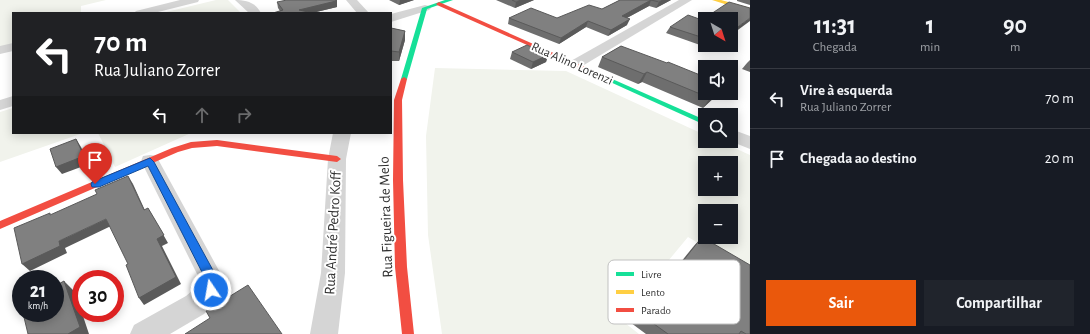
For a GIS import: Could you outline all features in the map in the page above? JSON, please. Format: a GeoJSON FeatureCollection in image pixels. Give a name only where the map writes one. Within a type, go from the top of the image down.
{"type":"FeatureCollection","features":[{"type":"Feature","properties":{"kind":"street"},"geometry":{"type":"LineString","coordinates":[[144,12],[194,0]]}},
{"type":"Feature","properties":{"kind":"street"},"geometry":{"type":"LineString","coordinates":[[240,0],[255,12]]}},
{"type":"Feature","properties":{"kind":"street"},"geometry":{"type":"LineString","coordinates":[[350,0],[362,12]]}},
{"type":"Feature","properties":{"kind":"street"},"geometry":{"type":"LineString","coordinates":[[392,18],[450,0]]}},
{"type":"Feature","properties":{"kind":"street"},"geometry":{"type":"LineString","coordinates":[[574,66],[687,0]]}},
{"type":"Feature","properties":{"kind":"street"},"geometry":{"type":"LineString","coordinates":[[715,0],[750,10]]}},
{"type":"Feature","properties":{"kind":"street","name":"Rua Alino Lorenzi"},"geometry":{"type":"LineString","coordinates":[[439,4],[574,66],[698,120]]}},
{"type":"Feature","properties":{"kind":"street","name":"Rua Figueira de Melo"},"geometry":{"type":"LineString","coordinates":[[408,334],[401,267],[398,180],[398,100],[425,8]]}},
{"type":"Feature","properties":{"kind":"street"},"geometry":{"type":"LineString","coordinates":[[0,50],[12,47]]}},
{"type":"Feature","properties":{"kind":"street"},"geometry":{"type":"LineString","coordinates":[[0,105],[12,101]]}},
{"type":"Feature","properties":{"kind":"street","name":"Rua André Pedro Koff"},"geometry":{"type":"LineString","coordinates":[[324,334],[333,273],[337,159],[342,134]]}},
{"type":"Feature","properties":{"kind":"street"},"geometry":{"type":"LineString","coordinates":[[0,225],[191,145],[210,143],[337,159]]}},
{"type":"Feature","properties":{"kind":"street"},"geometry":{"type":"LineString","coordinates":[[144,334],[195,305],[211,290],[211,278],[150,162]]}},
{"type":"Feature","properties":{"kind":"shaded area"},"geometry":{"type":"Polygon","coordinates":[[[0,0],[106,0],[81,6],[81,12],[12,12],[12,44],[0,47],[0,0]]]}},
{"type":"Feature","properties":{"kind":"shaded area"},"geometry":{"type":"Polygon","coordinates":[[[216,0],[228,0],[240,12],[166,12],[216,0]]]}},
{"type":"Feature","properties":{"kind":"shaded area"},"geometry":{"type":"Polygon","coordinates":[[[435,68],[566,71],[698,132],[698,148],[734,148],[750,155],[750,274],[740,268],[740,260],[727,260],[700,244],[738,244],[738,204],[698,204],[698,243],[688,237],[669,260],[608,260],[608,324],[626,324],[639,334],[442,334],[428,235],[426,136],[435,68]]]}},
{"type":"Feature","properties":{"kind":"shaded area"},"geometry":{"type":"Polygon","coordinates":[[[12,108],[12,134],[80,134],[0,162],[0,112],[12,108]]]}},
{"type":"Feature","properties":{"kind":"shaded area"},"geometry":{"type":"Polygon","coordinates":[[[98,134],[189,134],[115,167],[98,134]]]}},
{"type":"Feature","properties":{"kind":"building"},"geometry":{"type":"Polygon","coordinates":[[[287,0],[336,0],[299,10],[308,12],[276,12],[283,10],[277,2],[287,0]]]}},
{"type":"Feature","properties":{"kind":"building"},"geometry":{"type":"Polygon","coordinates":[[[620,0],[651,0],[622,16],[630,19],[611,30],[588,21],[561,38],[509,18],[531,8],[557,18],[589,5],[602,9],[620,0]]]}},
{"type":"Feature","properties":{"kind":"building"},"geometry":{"type":"Polygon","coordinates":[[[651,0],[663,0],[659,2],[651,0]]]}},
{"type":"Feature","properties":{"kind":"building"},"geometry":{"type":"Polygon","coordinates":[[[729,2],[750,8],[750,18],[738,27],[738,12],[714,12],[729,2]]]}},
{"type":"Feature","properties":{"kind":"building"},"geometry":{"type":"Polygon","coordinates":[[[688,15],[698,19],[698,36],[670,27],[688,15]]]}},
{"type":"Feature","properties":{"kind":"building"},"geometry":{"type":"Polygon","coordinates":[[[392,28],[405,31],[399,52],[392,51],[392,28]]]}},
{"type":"Feature","properties":{"kind":"building"},"geometry":{"type":"Polygon","coordinates":[[[527,45],[548,55],[533,62],[512,52],[527,45]]]}},
{"type":"Feature","properties":{"kind":"building"},"geometry":{"type":"Polygon","coordinates":[[[621,46],[667,63],[668,62],[698,74],[698,93],[647,72],[644,74],[602,57],[621,46]]]}},
{"type":"Feature","properties":{"kind":"building"},"geometry":{"type":"Polygon","coordinates":[[[76,139],[84,156],[56,167],[50,149],[76,139]]]}},
{"type":"Feature","properties":{"kind":"building"},"geometry":{"type":"Polygon","coordinates":[[[128,176],[144,210],[148,208],[164,235],[157,239],[176,277],[139,298],[126,265],[128,264],[106,219],[59,241],[60,246],[22,264],[14,228],[50,213],[50,215],[97,194],[95,190],[128,176]]]}},
{"type":"Feature","properties":{"kind":"building"},"geometry":{"type":"Polygon","coordinates":[[[698,242],[698,244],[714,244],[750,265],[750,334],[746,334],[741,331],[739,334],[668,334],[654,324],[740,324],[740,260],[684,260],[698,242]]]}},
{"type":"Feature","properties":{"kind":"building"},"geometry":{"type":"Polygon","coordinates":[[[64,281],[72,304],[72,322],[78,322],[80,327],[68,334],[28,334],[25,322],[64,322],[64,281]]]}},
{"type":"Feature","properties":{"kind":"building"},"geometry":{"type":"Polygon","coordinates":[[[248,285],[282,334],[185,334],[210,318],[206,311],[248,285]]]}},
{"type":"Feature","properties":{"kind":"traffic: fast"},"geometry":{"type":"LineString","coordinates":[[404,79],[425,8],[450,0]]}},
{"type":"Feature","properties":{"kind":"traffic: fast"},"geometry":{"type":"LineString","coordinates":[[610,80],[698,120]]}},
{"type":"Feature","properties":{"kind":"traffic: slow"},"geometry":{"type":"LineString","coordinates":[[715,0],[750,10]]}},
{"type":"Feature","properties":{"kind":"traffic: jam"},"geometry":{"type":"LineString","coordinates":[[439,4],[610,80]]}},
{"type":"Feature","properties":{"kind":"traffic: jam"},"geometry":{"type":"LineString","coordinates":[[404,79],[398,100],[398,180],[401,267],[408,334]]}},
{"type":"Feature","properties":{"kind":"traffic: jam"},"geometry":{"type":"LineString","coordinates":[[0,225],[175,150],[191,145],[217,143],[337,159]]}},
{"type":"Feature","properties":{"kind":"route"},"geometry":{"type":"LineString","coordinates":[[95,184],[150,162],[211,278],[211,290]]}}]}
